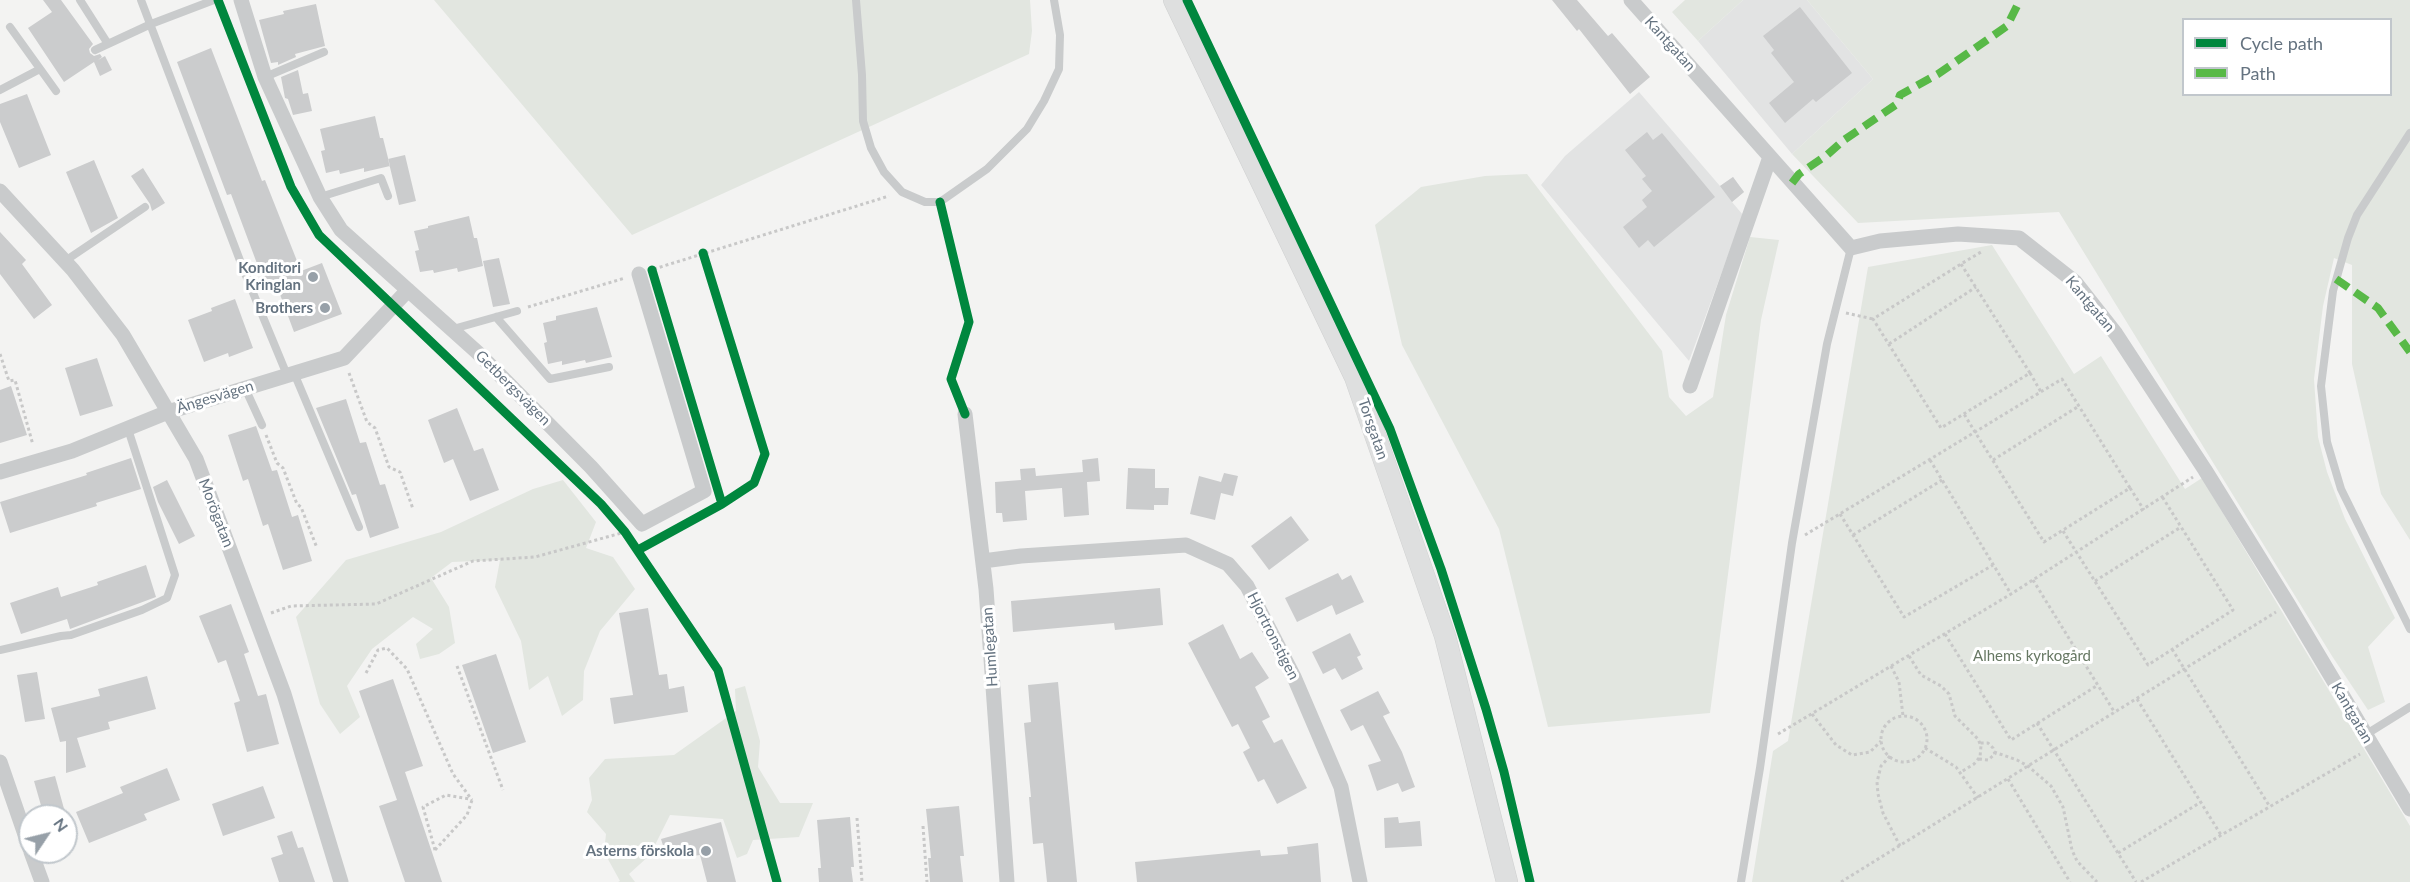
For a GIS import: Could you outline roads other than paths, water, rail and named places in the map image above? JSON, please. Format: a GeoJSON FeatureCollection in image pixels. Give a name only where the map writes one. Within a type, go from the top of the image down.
{"type":"FeatureCollection","features":[{"type":"Feature","properties":{"kind":"main road","name":"Torsgatan"},"geometry":{"type":"LineString","coordinates":[[1174,0],[1355,377],[1445,636],[1507,882]]}},
{"type":"Feature","properties":{"kind":"street","name":"Getbergsvägen"},"geometry":{"type":"LineString","coordinates":[[241,0],[266,77],[320,197],[341,230],[452,330],[591,466],[642,524],[704,491],[639,274]]}},
{"type":"Feature","properties":{"kind":"street","name":"Kantgatan"},"geometry":{"type":"LineString","coordinates":[[1631,0],[1851,248],[1880,241],[1958,234],[2019,238],[2075,282],[2116,334],[2205,470],[2410,809]]}},
{"type":"Feature","properties":{"kind":"street"},"geometry":{"type":"LineString","coordinates":[[1690,386],[1770,157]]}},
{"type":"Feature","properties":{"kind":"street","name":"Morögatan"},"geometry":{"type":"LineString","coordinates":[[0,191],[65,261],[123,335],[196,459],[284,693],[341,882]]}},
{"type":"Feature","properties":{"kind":"street","name":"Ängesvägen"},"geometry":{"type":"LineString","coordinates":[[0,472],[72,451],[168,412],[344,358],[408,290]]}},
{"type":"Feature","properties":{"kind":"street","name":"Humlegatan"},"geometry":{"type":"LineString","coordinates":[[965,414],[983,561],[1007,882]]}},
{"type":"Feature","properties":{"kind":"street","name":"Hjortronstigen"},"geometry":{"type":"LineString","coordinates":[[983,561],[1021,556],[1186,545],[1228,564],[1247,586],[1294,677],[1341,787],[1360,882]]}},
{"type":"Feature","properties":{"kind":"street"},"geometry":{"type":"LineString","coordinates":[[0,762],[18,813]]}},
{"type":"Feature","properties":{"kind":"street"},"geometry":{"type":"LineString","coordinates":[[36,864],[42,882]]}},
{"type":"Feature","properties":{"kind":"lane"},"geometry":{"type":"LineString","coordinates":[[80,0],[108,44]]}},
{"type":"Feature","properties":{"kind":"lane"},"geometry":{"type":"LineString","coordinates":[[141,0],[244,271],[359,527]]}},
{"type":"Feature","properties":{"kind":"lane"},"geometry":{"type":"LineString","coordinates":[[95,50],[151,24],[214,0]]}},
{"type":"Feature","properties":{"kind":"lane"},"geometry":{"type":"LineString","coordinates":[[856,0],[862,75],[862,121],[871,148],[884,172],[902,192],[925,201],[940,202],[987,169],[1027,129],[1044,101],[1059,69],[1060,35],[1054,0]]}},
{"type":"Feature","properties":{"kind":"lane"},"geometry":{"type":"LineString","coordinates":[[10,27],[56,91]]}},
{"type":"Feature","properties":{"kind":"lane"},"geometry":{"type":"LineString","coordinates":[[266,77],[324,52]]}},
{"type":"Feature","properties":{"kind":"lane"},"geometry":{"type":"LineString","coordinates":[[0,90],[40,69]]}},
{"type":"Feature","properties":{"kind":"lane"},"geometry":{"type":"LineString","coordinates":[[2410,133],[2356,215],[2333,291],[2321,386],[2327,442],[2341,489],[2410,629]]}},
{"type":"Feature","properties":{"kind":"lane"},"geometry":{"type":"LineString","coordinates":[[320,197],[381,178],[388,196]]}},
{"type":"Feature","properties":{"kind":"lane"},"geometry":{"type":"LineString","coordinates":[[65,261],[145,207]]}},
{"type":"Feature","properties":{"kind":"lane"},"geometry":{"type":"LineString","coordinates":[[1741,882],[1764,742],[1791,543],[1836,310],[1851,248]]}},
{"type":"Feature","properties":{"kind":"lane"},"geometry":{"type":"LineString","coordinates":[[452,330],[518,311]]}},
{"type":"Feature","properties":{"kind":"lane"},"geometry":{"type":"LineString","coordinates":[[496,317],[550,379],[609,367]]}},
{"type":"Feature","properties":{"kind":"lane"},"geometry":{"type":"LineString","coordinates":[[245,388],[262,424]]}},
{"type":"Feature","properties":{"kind":"lane"},"geometry":{"type":"LineString","coordinates":[[0,650],[70,635],[142,610],[167,598],[175,575],[128,429]]}},
{"type":"Feature","properties":{"kind":"lane"},"geometry":{"type":"LineString","coordinates":[[2369,741],[2410,707]]}},
{"type":"Feature","properties":{"kind":"place","name":"Konditori Kringlan"},"geometry":{"type":"Point","coordinates":[313,277]}},
{"type":"Feature","properties":{"kind":"place","name":"Brothers"},"geometry":{"type":"Point","coordinates":[325,308]}},
{"type":"Feature","properties":{"kind":"place","name":"Asterns förskola"},"geometry":{"type":"Point","coordinates":[706,851]}},
{"type":"Feature","properties":{"kind":"park label","name":"Alhems kyrkogård"},"geometry":{"type":"Point","coordinates":[2032,656]}}]}
